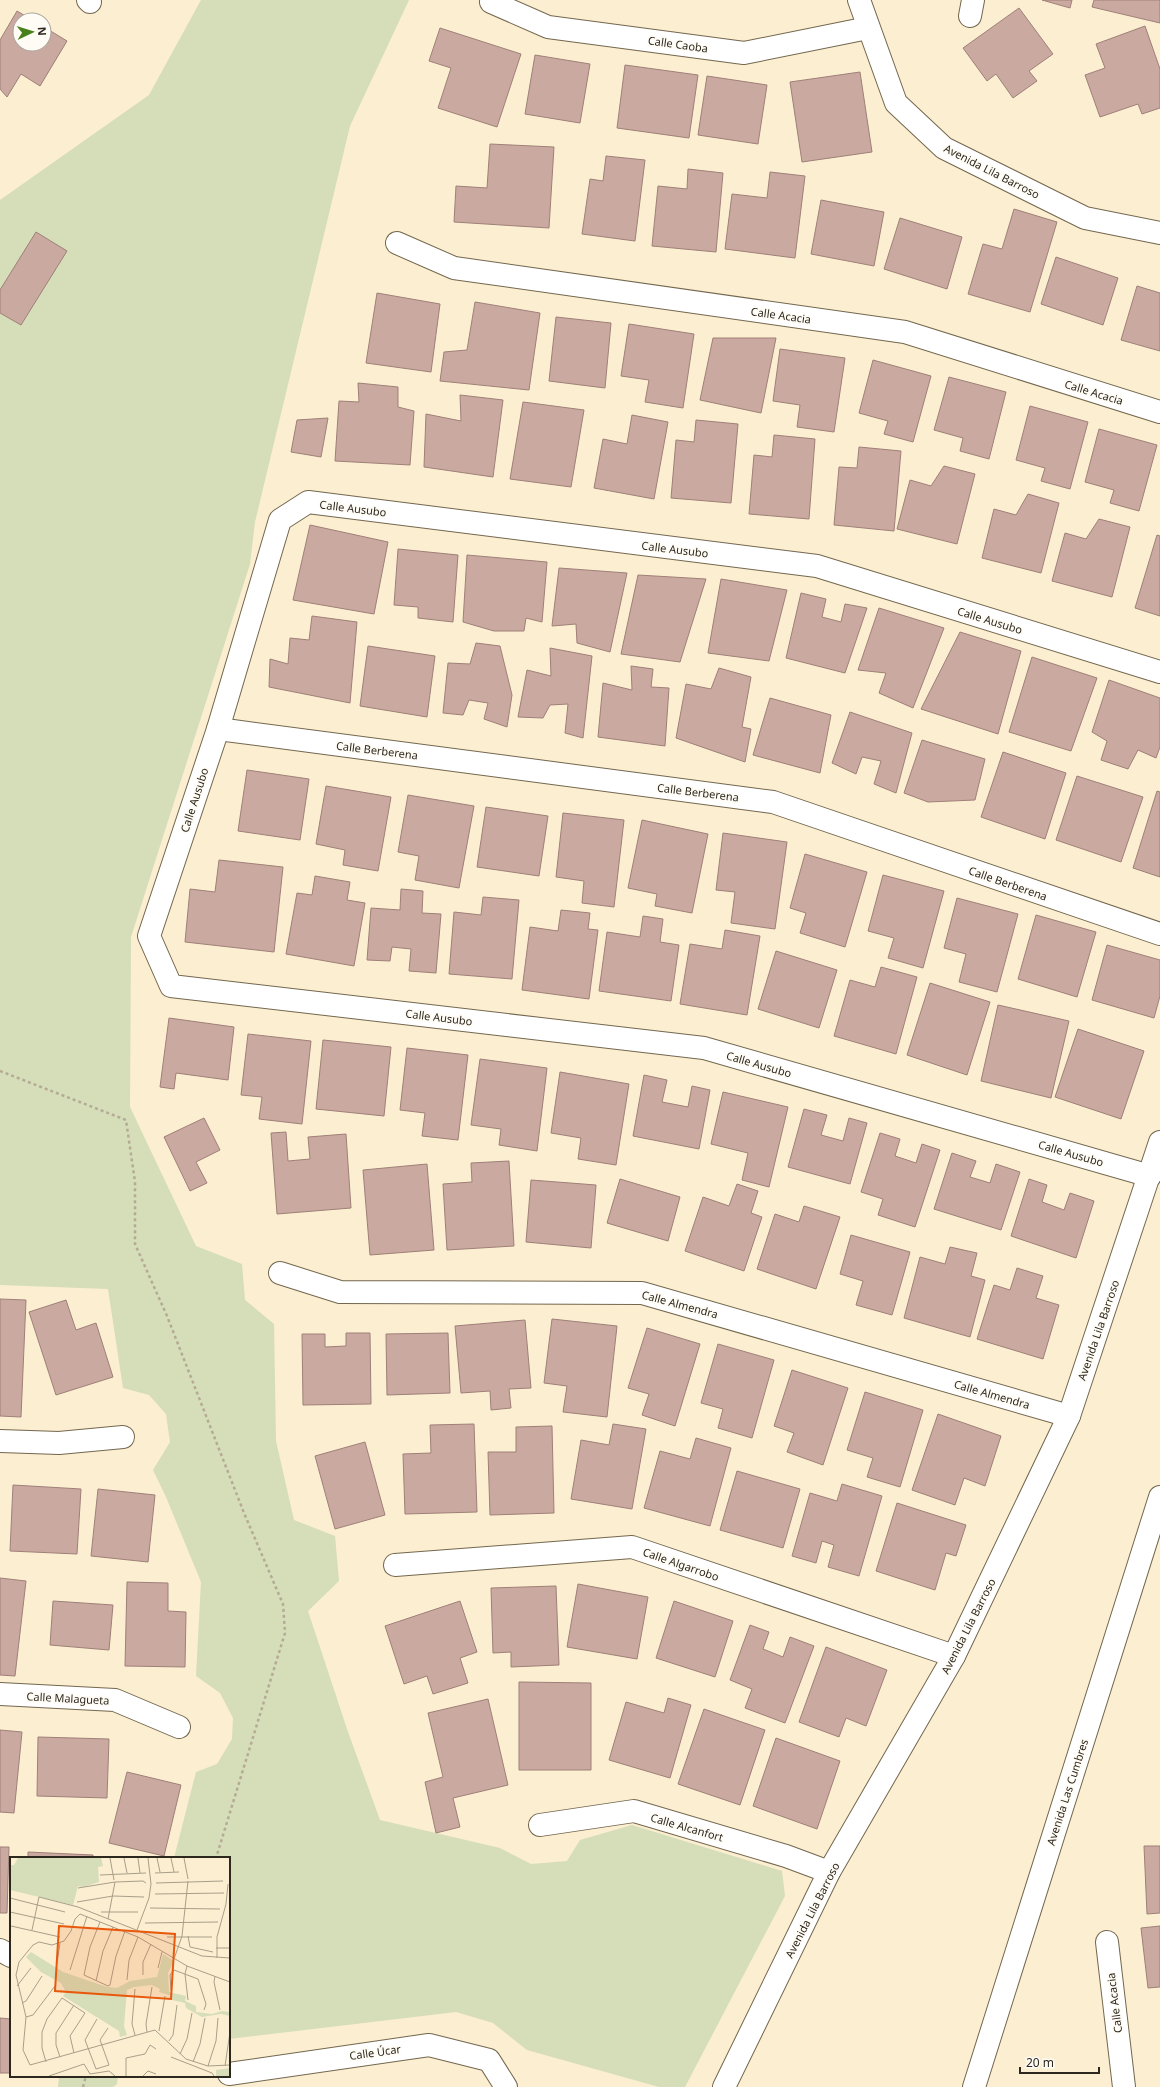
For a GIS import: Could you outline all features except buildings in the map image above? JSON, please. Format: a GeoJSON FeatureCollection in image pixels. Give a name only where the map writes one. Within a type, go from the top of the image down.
{"type":"FeatureCollection","features":[{"type":"Feature","properties":{"kind":"street","name":"Avenida Lila Barroso"},"geometry":{"type":"LineString","coordinates":[[859,0],[896,103],[944,148],[1085,218],[1160,234]]}},
{"type":"Feature","properties":{"kind":"street","name":"Calle Caoba"},"geometry":{"type":"LineString","coordinates":[[491,2],[548,27],[744,53],[868,28]]}},
{"type":"Feature","properties":{"kind":"street","name":"Calle Acacia"},"geometry":{"type":"LineString","coordinates":[[397,243],[454,268],[905,332],[1160,412]]}},
{"type":"Feature","properties":{"kind":"street","name":"Calle Ausubo"},"geometry":{"type":"LineString","coordinates":[[1150,1176],[704,1048],[171,986],[149,936],[218,729],[280,520],[308,502],[817,566],[1160,672]]}},
{"type":"Feature","properties":{"kind":"street","name":"Calle Berberena"},"geometry":{"type":"LineString","coordinates":[[218,729],[773,802],[1160,934]]}},
{"type":"Feature","properties":{"kind":"street","name":"Avenida Lila Barroso"},"geometry":{"type":"LineString","coordinates":[[724,2087],[829,1872],[954,1656],[1069,1416],[1150,1176],[1160,1142]]}},
{"type":"Feature","properties":{"kind":"street","name":"Calle Almendra"},"geometry":{"type":"LineString","coordinates":[[280,1273],[340,1292],[642,1293],[1069,1416]]}},
{"type":"Feature","properties":{"kind":"street"},"geometry":{"type":"LineString","coordinates":[[0,1441],[59,1443],[123,1437]]}},
{"type":"Feature","properties":{"kind":"street","name":"Avenida Las Cumbres"},"geometry":{"type":"LineString","coordinates":[[974,2087],[1160,1497]]}},
{"type":"Feature","properties":{"kind":"street","name":"Calle Algarrobo"},"geometry":{"type":"LineString","coordinates":[[395,1565],[632,1547],[954,1656]]}},
{"type":"Feature","properties":{"kind":"street","name":"Calle Malagueta"},"geometry":{"type":"LineString","coordinates":[[0,1694],[115,1700],[179,1727]]}},
{"type":"Feature","properties":{"kind":"street","name":"Calle Alcanfort"},"geometry":{"type":"LineString","coordinates":[[540,1825],[634,1811],[786,1856],[829,1872]]}},
{"type":"Feature","properties":{"kind":"street","name":"Calle Acacia"},"geometry":{"type":"LineString","coordinates":[[1107,1942],[1124,2087]]}},
{"type":"Feature","properties":{"kind":"street"},"geometry":{"type":"LineString","coordinates":[[0,1950],[10,1955]]}},
{"type":"Feature","properties":{"kind":"street","name":"Calle Úcar"},"geometry":{"type":"LineString","coordinates":[[230,2074],[429,2045],[489,2060],[506,2087]]}},
{"type":"Feature","properties":{"kind":"path"},"geometry":{"type":"LineString","coordinates":[[0,1071],[126,1120],[135,1182],[135,1244],[167,1316],[244,1513],[283,1604],[285,1633],[216,1857]]}},
{"type":"Feature","properties":{"kind":"path"},"geometry":{"type":"LineString","coordinates":[[83,2087],[86,2077]]}},
{"type":"Feature","properties":{"kind":"green space"},"geometry":{"type":"Polygon","coordinates":[[[201,0],[409,0],[350,126],[255,522],[250,564],[131,937],[130,1107],[196,1246],[242,1264],[245,1300],[274,1324],[276,1441],[294,1520],[335,1536],[339,1581],[308,1611],[347,1729],[380,1820],[500,1848],[531,1864],[567,1861],[580,1840],[632,1825],[782,1871],[785,1896],[685,2087],[659,2087],[527,2050],[493,2023],[456,2012],[230,2039],[230,1857],[174,1857],[196,1772],[217,1764],[232,1739],[233,1718],[220,1693],[196,1676],[201,1582],[166,1497],[153,1470],[170,1442],[166,1414],[149,1395],[123,1388],[108,1289],[0,1285],[0,200],[149,95],[201,0]]]}},
{"type":"Feature","properties":{"kind":"green space"},"geometry":{"type":"Polygon","coordinates":[[[59,2077],[118,2077],[117,2084],[113,2087],[58,2087],[59,2077]]]}}]}
